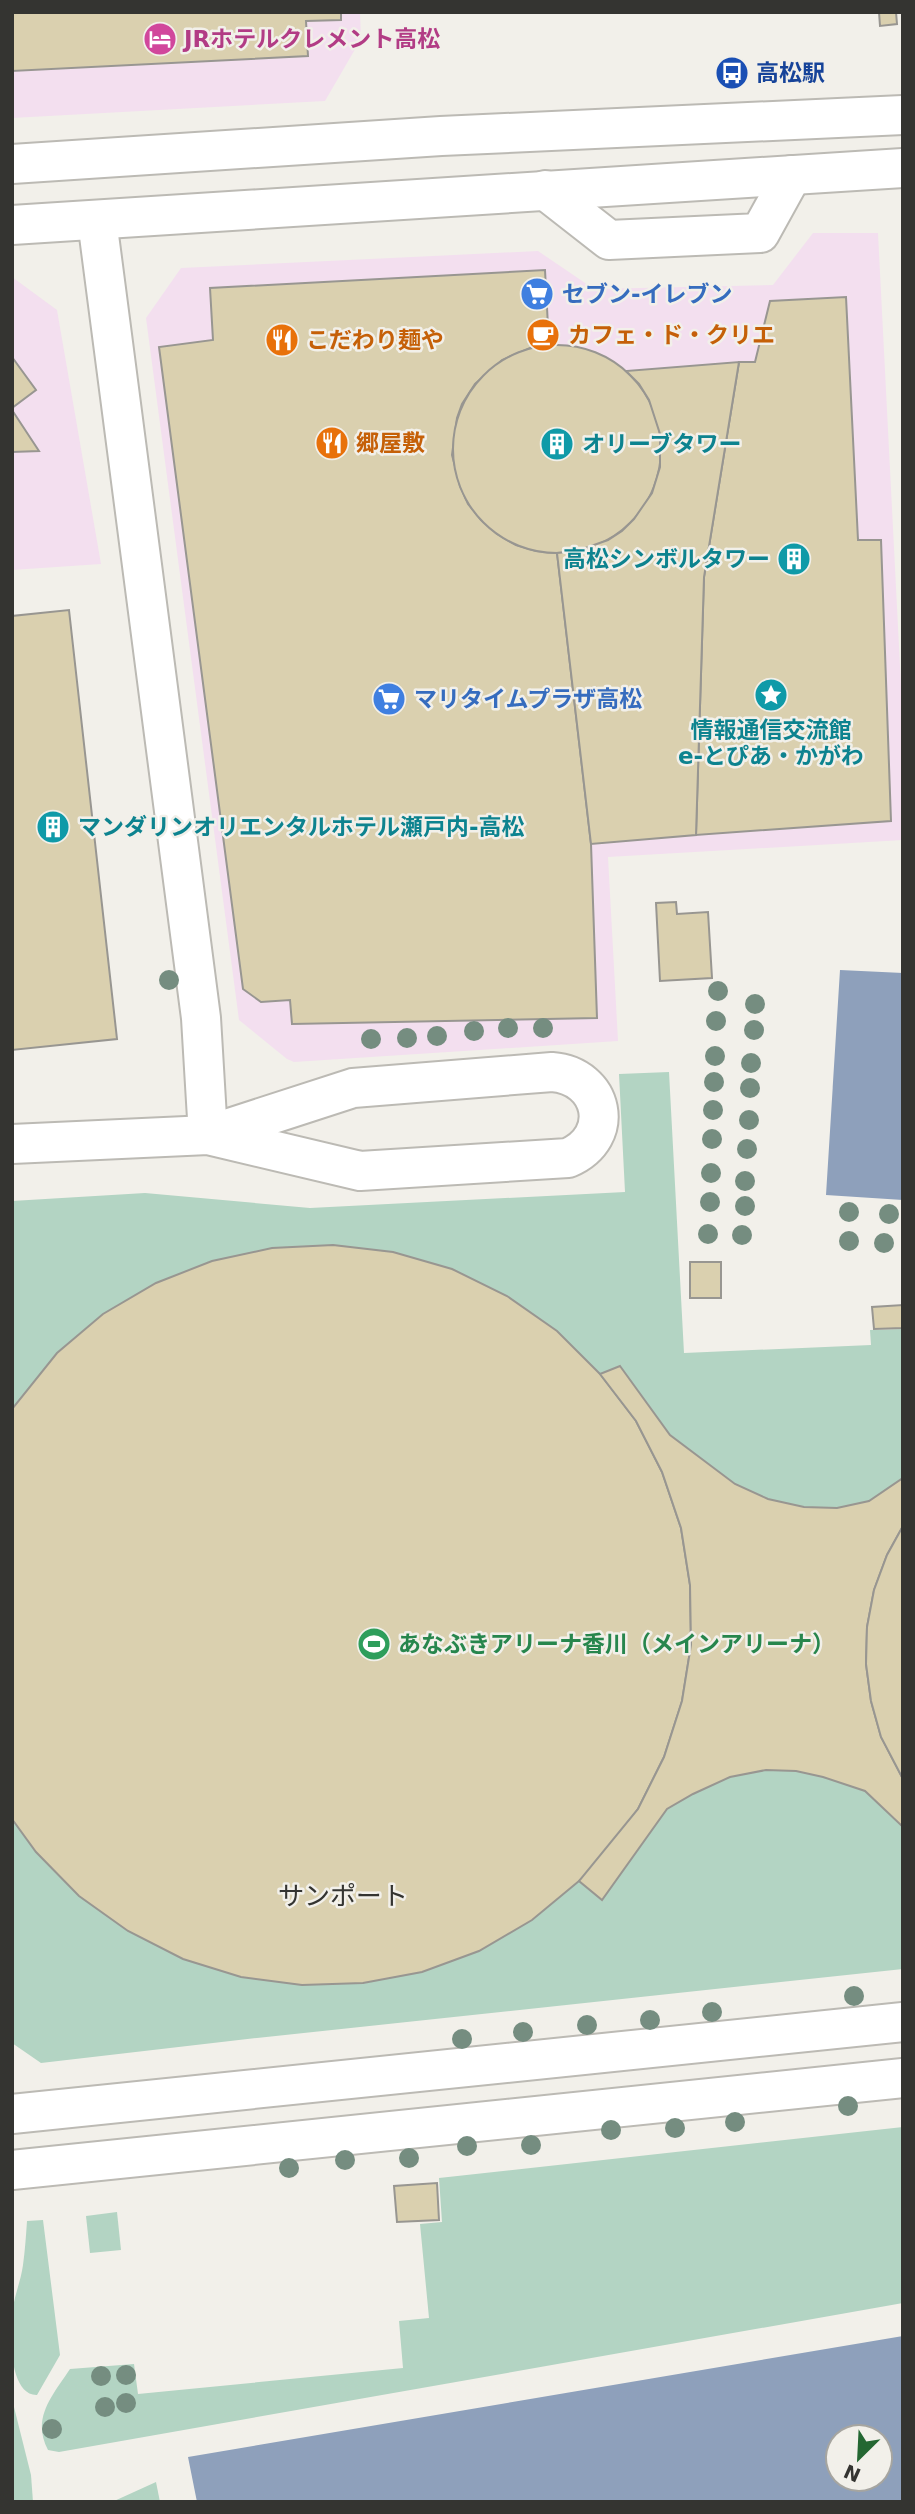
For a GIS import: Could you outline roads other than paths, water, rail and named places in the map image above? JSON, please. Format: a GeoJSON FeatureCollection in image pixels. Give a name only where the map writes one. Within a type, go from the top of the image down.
{"type":"FeatureCollection","features":[{"type":"Feature","properties":{"kind":"street"},"geometry":{"type":"LineString","coordinates":[[12,164],[441,136],[903,115]]}},
{"type":"Feature","properties":{"kind":"street"},"geometry":{"type":"LineString","coordinates":[[12,225],[903,168]]}},
{"type":"Feature","properties":{"kind":"street"},"geometry":{"type":"LineString","coordinates":[[545,190],[609,240],[760,233],[792,175]]}},
{"type":"Feature","properties":{"kind":"street"},"geometry":{"type":"LineString","coordinates":[[97,220],[201,1018],[208,1135]]}},
{"type":"Feature","properties":{"kind":"street"},"geometry":{"type":"LineString","coordinates":[[12,1144],[208,1135],[353,1088],[552,1072],[572,1075],[586,1085],[595,1097],[599,1118],[590,1142],[584,1149],[568,1158],[359,1171],[208,1135]]}},
{"type":"Feature","properties":{"kind":"street"},"geometry":{"type":"LineString","coordinates":[[12,2114],[903,2022]]}},
{"type":"Feature","properties":{"kind":"street"},"geometry":{"type":"LineString","coordinates":[[12,2170],[903,2078]]}},
{"type":"Feature","properties":{"kind":"water"},"geometry":{"type":"Polygon","coordinates":[[[840,970],[903,973],[903,1200],[826,1195],[840,970]]]}},
{"type":"Feature","properties":{"kind":"water"},"geometry":{"type":"Polygon","coordinates":[[[903,2336],[903,2502],[197,2502],[188,2457],[903,2336]]]}},
{"type":"Feature","properties":{"kind":"place","name":"JRホテルクレメント高松"},"geometry":{"type":"Point","coordinates":[160,39]}},
{"type":"Feature","properties":{"kind":"place","name":"高松駅"},"geometry":{"type":"Point","coordinates":[732,73]}},
{"type":"Feature","properties":{"kind":"place","name":"セブン-イレブン"},"geometry":{"type":"Point","coordinates":[537,294]}},
{"type":"Feature","properties":{"kind":"place","name":"カフェ・ド・クリエ"},"geometry":{"type":"Point","coordinates":[543,335]}},
{"type":"Feature","properties":{"kind":"place","name":"こだわり麺や"},"geometry":{"type":"Point","coordinates":[282,340]}},
{"type":"Feature","properties":{"kind":"place","name":"郷屋敷"},"geometry":{"type":"Point","coordinates":[332,443]}},
{"type":"Feature","properties":{"kind":"place","name":"オリーブタワー"},"geometry":{"type":"Point","coordinates":[557,444]}},
{"type":"Feature","properties":{"kind":"place","name":"高松シンボルタワー"},"geometry":{"type":"Point","coordinates":[794,559]}},
{"type":"Feature","properties":{"kind":"place","name":"情報通信交流館 e-とぴあ・かがわ"},"geometry":{"type":"Point","coordinates":[771,695]}},
{"type":"Feature","properties":{"kind":"place","name":"マリタイムプラザ高松"},"geometry":{"type":"Point","coordinates":[389,699]}},
{"type":"Feature","properties":{"kind":"place","name":"マンダリンオリエンタルホテル瀬戸内-高松"},"geometry":{"type":"Point","coordinates":[53,827]}},
{"type":"Feature","properties":{"kind":"place","name":"あなぶきアリーナ香川（メインアリーナ）"},"geometry":{"type":"Point","coordinates":[374,1644]}},
{"type":"Feature","properties":{"kind":"district","name":"サンポート"},"geometry":{"type":"Point","coordinates":[343,1896]}}]}
